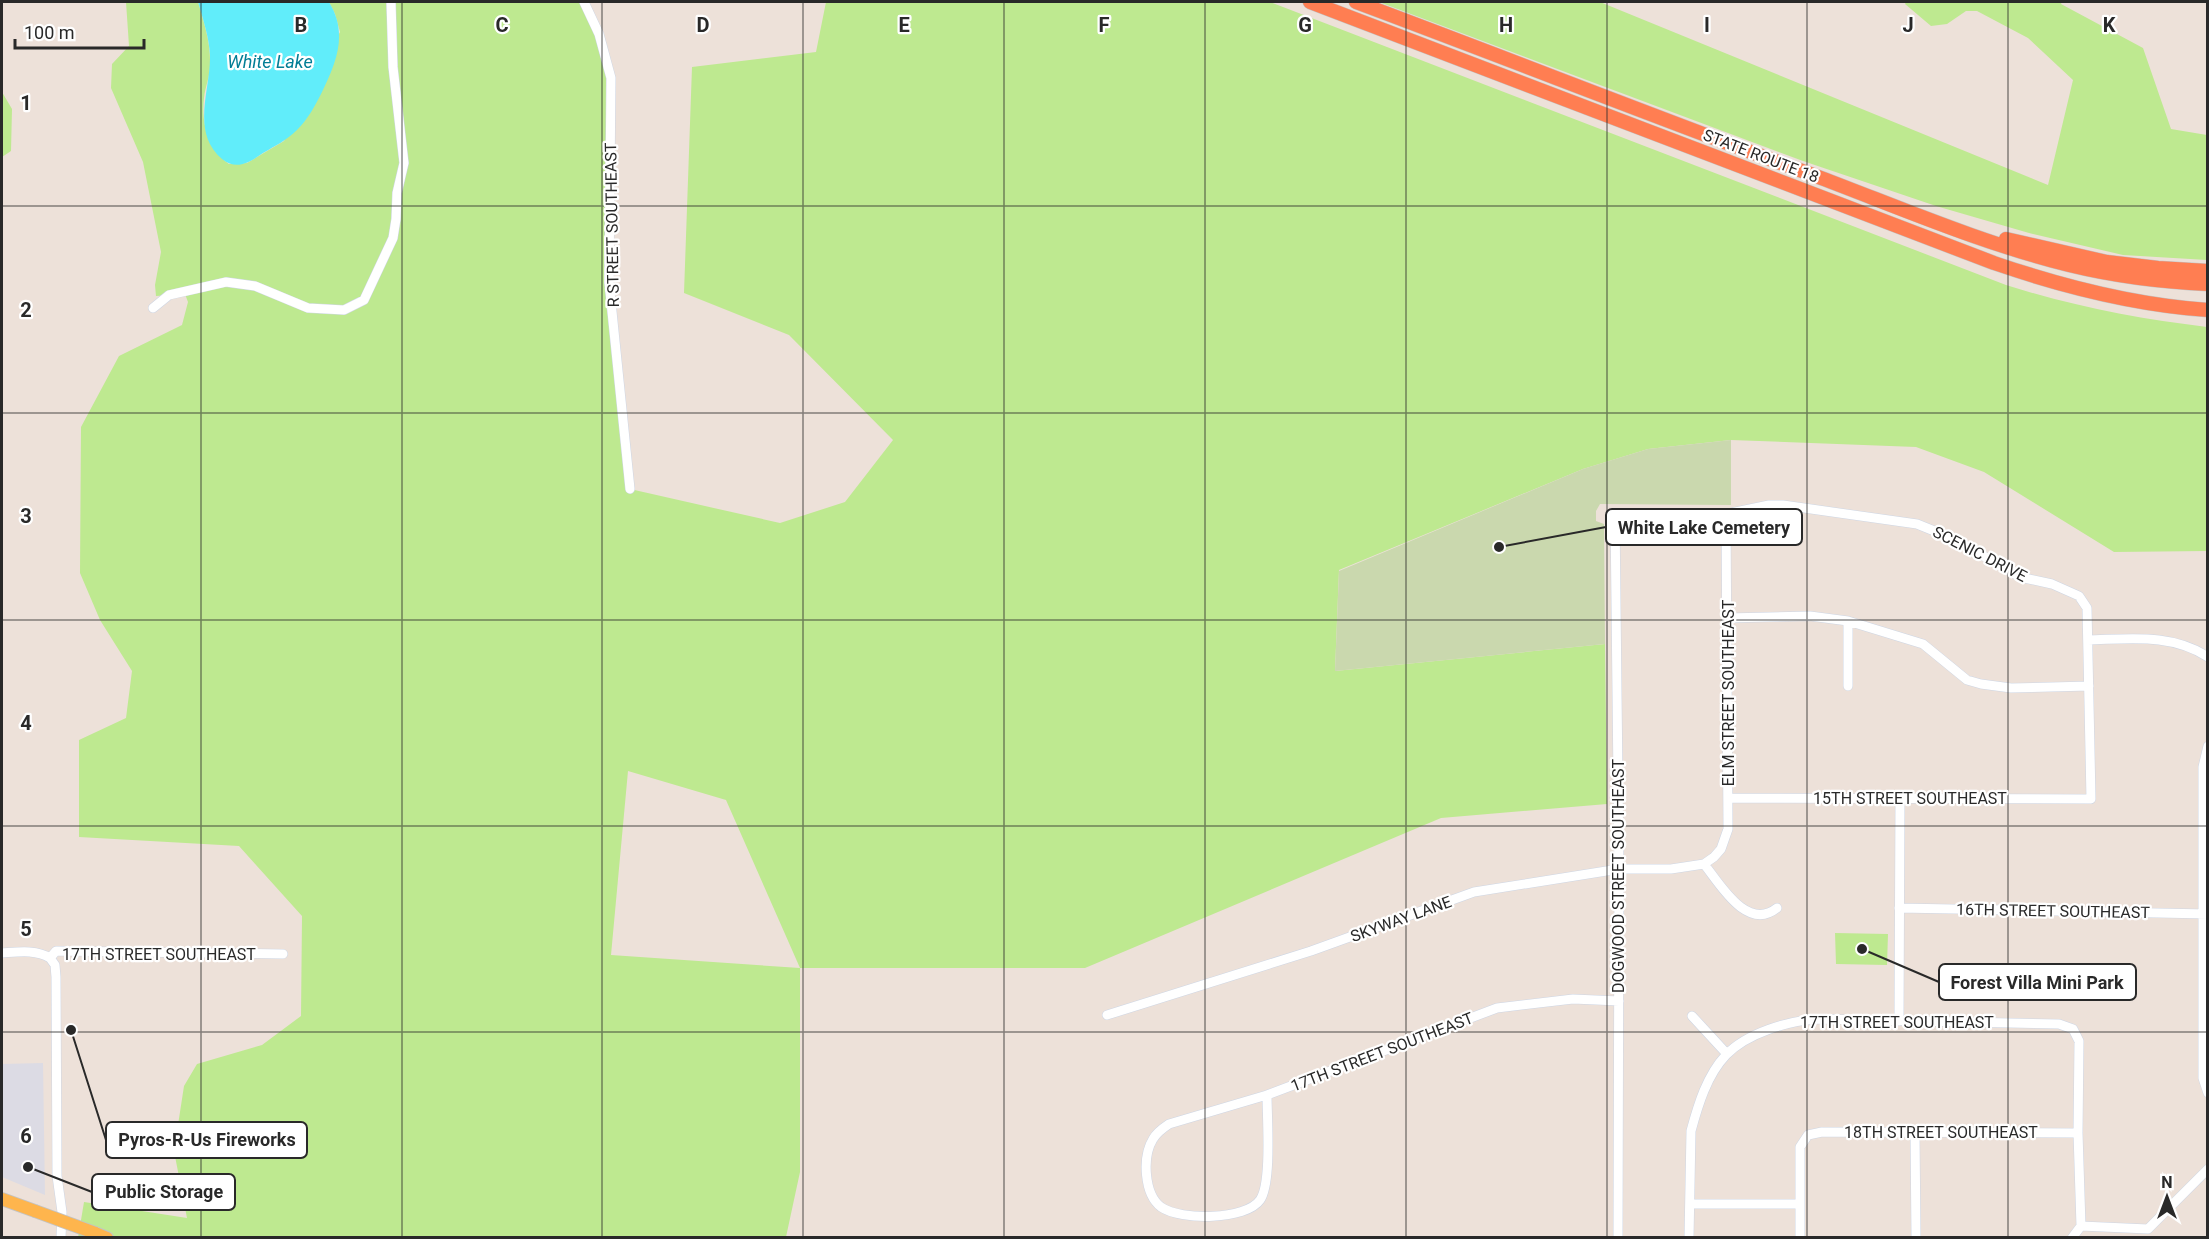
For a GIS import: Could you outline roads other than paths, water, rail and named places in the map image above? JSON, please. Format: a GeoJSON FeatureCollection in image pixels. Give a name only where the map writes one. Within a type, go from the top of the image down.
{"type":"FeatureCollection","features":[{"type":"Feature","properties":{"kind":"highway","name":"STATE ROUTE 18"},"geometry":{"type":"LineString","coordinates":[[1310,2],[2015,270],[2099,295],[2160,306],[2208,310]]}},
{"type":"Feature","properties":{"kind":"highway","name":"STATE ROUTE 18"},"geometry":{"type":"LineString","coordinates":[[1356,2],[1630,108],[2026,253],[2069,265],[2157,280],[2208,284]]}},
{"type":"Feature","properties":{"kind":"highway"},"geometry":{"type":"LineString","coordinates":[[1959,230],[2024,242],[2107,262],[2208,271]]}},
{"type":"Feature","properties":{"kind":"main road"},"geometry":{"type":"LineString","coordinates":[[2,1199],[101,1235]]}},
{"type":"Feature","properties":{"kind":"street"},"geometry":{"type":"LineString","coordinates":[[153,308],[169,295],[226,282],[255,286],[308,308],[344,310],[364,300],[393,238],[397,193],[404,163],[393,67],[391,2]]}},
{"type":"Feature","properties":{"kind":"street","name":"R STREET SOUTHEAST"},"geometry":{"type":"LineString","coordinates":[[584,2],[599,34],[611,78],[609,282],[630,489]]}},
{"type":"Feature","properties":{"kind":"street","name":"SCENIC DRIVE"},"geometry":{"type":"LineString","coordinates":[[1615,514],[1726,514],[1769,506],[1783,506],[1917,524],[1954,539],[2020,577],[2068,590],[2079,596],[2087,608],[2088,640]]}},
{"type":"Feature","properties":{"kind":"street","name":"DOGWOOD STREET SOUTHEAST"},"geometry":{"type":"LineString","coordinates":[[1615,514],[1619,869],[1618,1238]]}},
{"type":"Feature","properties":{"kind":"street","name":"ELM STREET SOUTHEAST"},"geometry":{"type":"LineString","coordinates":[[1704,864],[1714,857],[1725,841],[1728,829],[1726,514]]}},
{"type":"Feature","properties":{"kind":"street"},"geometry":{"type":"LineString","coordinates":[[1727,618],[1810,616],[1848,621],[1923,644],[1967,680],[2011,688],[2089,686],[2088,640],[2158,639],[2178,642],[2208,657]]}},
{"type":"Feature","properties":{"kind":"street"},"geometry":{"type":"LineString","coordinates":[[1848,621],[1848,686]]}},
{"type":"Feature","properties":{"kind":"street","name":"15TH STREET SOUTHEAST"},"geometry":{"type":"LineString","coordinates":[[1728,798],[2091,799],[2089,686]]}},
{"type":"Feature","properties":{"kind":"street"},"geometry":{"type":"LineString","coordinates":[[2208,746],[2203,767],[2204,1078],[2208,1093]]}},
{"type":"Feature","properties":{"kind":"street"},"geometry":{"type":"LineString","coordinates":[[1899,1021],[1900,798]]}},
{"type":"Feature","properties":{"kind":"street"},"geometry":{"type":"LineString","coordinates":[[1704,864],[1741,908],[1761,915],[1777,908]]}},
{"type":"Feature","properties":{"kind":"street","name":"SKYWAY LANE"},"geometry":{"type":"LineString","coordinates":[[1107,1016],[1311,951],[1474,892],[1619,869],[1671,869],[1704,864]]}},
{"type":"Feature","properties":{"kind":"street","name":"16TH STREET SOUTHEAST"},"geometry":{"type":"LineString","coordinates":[[1899,908],[2205,914]]}},
{"type":"Feature","properties":{"kind":"street","name":"17TH STREET SOUTHEAST"},"geometry":{"type":"LineString","coordinates":[[2,952],[30,952],[50,958],[56,951],[283,954]]}},
{"type":"Feature","properties":{"kind":"street"},"geometry":{"type":"LineString","coordinates":[[50,958],[55,965],[56,977],[57,1176],[62,1212],[61,1238]]}},
{"type":"Feature","properties":{"kind":"street","name":"17TH STREET SOUTHEAST"},"geometry":{"type":"LineString","coordinates":[[1267,1095],[1266,1179],[1261,1199],[1253,1207],[1238,1214],[1185,1215],[1161,1207],[1152,1197],[1148,1182],[1148,1148],[1160,1130],[1169,1124],[1267,1095],[1497,1008],[1573,999],[1619,1000]]}},
{"type":"Feature","properties":{"kind":"street"},"geometry":{"type":"LineString","coordinates":[[1689,1238],[1691,1131],[1709,1079],[1727,1054],[1692,1017]]}},
{"type":"Feature","properties":{"kind":"street","name":"17TH STREET SOUTHEAST"},"geometry":{"type":"LineString","coordinates":[[1727,1054],[1758,1034],[1800,1020],[2059,1024],[2073,1029],[2079,1041],[2078,1133]]}},
{"type":"Feature","properties":{"kind":"street"},"geometry":{"type":"LineString","coordinates":[[1915,1132],[1916,1238]]}},
{"type":"Feature","properties":{"kind":"street","name":"18TH STREET SOUTHEAST"},"geometry":{"type":"LineString","coordinates":[[1799,1204],[1800,1146],[1804,1138],[1814,1133],[2078,1133]]}},
{"type":"Feature","properties":{"kind":"street"},"geometry":{"type":"LineString","coordinates":[[2073,1238],[2081,1226],[2078,1133]]}},
{"type":"Feature","properties":{"kind":"street"},"geometry":{"type":"LineString","coordinates":[[2081,1226],[2148,1233],[2208,1169]]}},
{"type":"Feature","properties":{"kind":"street"},"geometry":{"type":"LineString","coordinates":[[1690,1204],[1799,1204],[1800,1238]]}},
{"type":"Feature","properties":{"kind":"water","name":"White Lake"},"geometry":{"type":"Polygon","coordinates":[[[198,2],[329,2],[335,13],[339,36],[336,58],[322,92],[308,117],[289,137],[243,164],[228,163],[222,159],[212,148],[207,136],[204,110],[210,55],[198,2]]]}},
{"type":"Feature","properties":{"kind":"place","name":"White Lake Cemetery"},"geometry":{"type":"Point","coordinates":[1499,547]}},
{"type":"Feature","properties":{"kind":"place","name":"Forest Villa Mini Park"},"geometry":{"type":"Point","coordinates":[1862,949]}},
{"type":"Feature","properties":{"kind":"place","name":"Pyros-R-Us Fireworks"},"geometry":{"type":"Point","coordinates":[71,1030]}},
{"type":"Feature","properties":{"kind":"place","name":"Public Storage"},"geometry":{"type":"Point","coordinates":[28,1167]}}]}
